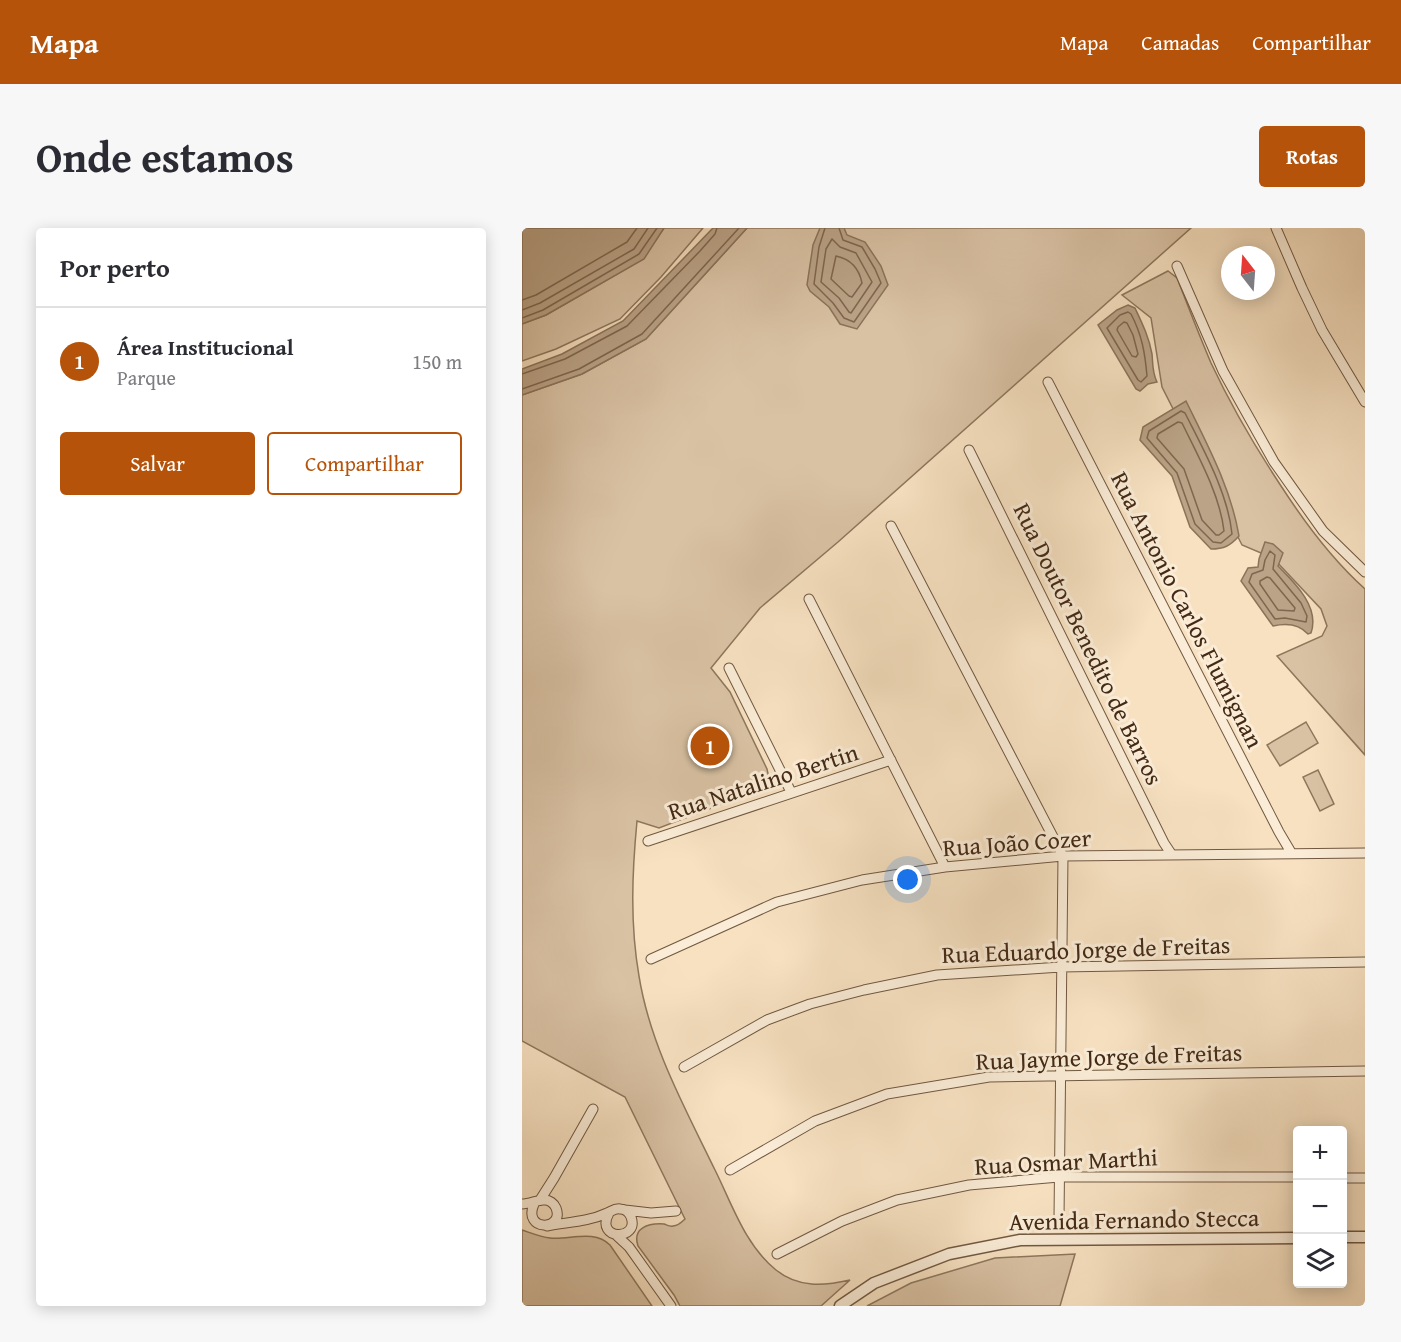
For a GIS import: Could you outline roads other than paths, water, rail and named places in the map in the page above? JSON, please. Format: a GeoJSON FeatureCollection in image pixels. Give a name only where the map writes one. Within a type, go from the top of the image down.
{"type":"FeatureCollection","features":[{"type":"Feature","properties":{"kind":"street"},"geometry":{"type":"LineString","coordinates":[[1276,228],[1322,330],[1365,402]]}},
{"type":"Feature","properties":{"kind":"street"},"geometry":{"type":"LineString","coordinates":[[1177,266],[1223,371],[1274,462],[1323,531],[1365,572]]}},
{"type":"Feature","properties":{"kind":"street","name":"Rua Antonio Carlos Flumignan"},"geometry":{"type":"LineString","coordinates":[[1048,382],[1278,832],[1292,854]]}},
{"type":"Feature","properties":{"kind":"street","name":"Rua Doutor Benedito de Barros"},"geometry":{"type":"LineString","coordinates":[[969,450],[1172,855]]}},
{"type":"Feature","properties":{"kind":"street"},"geometry":{"type":"LineString","coordinates":[[891,526],[1063,856],[1059,1218]]}},
{"type":"Feature","properties":{"kind":"street"},"geometry":{"type":"LineString","coordinates":[[809,599],[945,867]]}},
{"type":"Feature","properties":{"kind":"street"},"geometry":{"type":"LineString","coordinates":[[729,668],[791,792]]}},
{"type":"Feature","properties":{"kind":"street","name":"Rua Natalino Bertin"},"geometry":{"type":"LineString","coordinates":[[648,841],[891,760]]}},
{"type":"Feature","properties":{"kind":"street","name":"Rua João Cozer"},"geometry":{"type":"LineString","coordinates":[[651,959],[777,902],[862,880],[945,867],[1063,856],[1365,854]]}},
{"type":"Feature","properties":{"kind":"street","name":"Rua Eduardo Jorge de Freitas"},"geometry":{"type":"LineString","coordinates":[[684,1067],[767,1020],[810,1004],[937,975],[1061,967],[1365,962]]}},
{"type":"Feature","properties":{"kind":"street","name":"Rua Jayme Jorge de Freitas"},"geometry":{"type":"LineString","coordinates":[[730,1170],[815,1120],[887,1094],[989,1077],[1060,1074],[1365,1071]]}},
{"type":"Feature","properties":{"kind":"street"},"geometry":{"type":"LineString","coordinates":[[534,1222],[531,1210],[554,1178],[593,1108]]}},
{"type":"Feature","properties":{"kind":"street","name":"Rua Osmar Marthi"},"geometry":{"type":"LineString","coordinates":[[777,1254],[842,1221],[897,1200],[969,1185],[1059,1177],[1293,1178]]}},
{"type":"Feature","properties":{"kind":"street"},"geometry":{"type":"LineString","coordinates":[[547,1226],[557,1216],[554,1178]]}},
{"type":"Feature","properties":{"kind":"street"},"geometry":{"type":"LineString","coordinates":[[1347,1178],[1365,1178]]}},
{"type":"Feature","properties":{"kind":"street"},"geometry":{"type":"LineString","coordinates":[[522,1204],[547,1200],[576,1221]]}},
{"type":"Feature","properties":{"kind":"street"},"geometry":{"type":"LineString","coordinates":[[522,1215],[541,1226],[547,1226],[589,1220],[615,1209],[651,1213],[676,1211]]}},
{"type":"Feature","properties":{"kind":"street"},"geometry":{"type":"LineString","coordinates":[[625,1210],[632,1218],[629,1247]]}},
{"type":"Feature","properties":{"kind":"street"},"geometry":{"type":"LineString","coordinates":[[606,1226],[609,1213]]}},
{"type":"Feature","properties":{"kind":"street"},"geometry":{"type":"LineString","coordinates":[[616,1235],[622,1234],[651,1213]]}},
{"type":"Feature","properties":{"kind":"street"},"geometry":{"type":"LineString","coordinates":[[589,1220],[606,1226],[629,1247],[671,1306]]}},
{"type":"Feature","properties":{"kind":"street"},"geometry":{"type":"LineString","coordinates":[[1347,1237],[1365,1237]]}},
{"type":"Feature","properties":{"kind":"street","name":"Avenida Fernando Stecca"},"geometry":{"type":"LineString","coordinates":[[840,1306],[874,1283],[949,1254],[1020,1240],[1293,1238]]}},
{"type":"Feature","properties":{"kind":"water"},"geometry":{"type":"Polygon","coordinates":[[[522,228],[664,228],[644,259],[546,315],[522,324],[522,228]]]}},
{"type":"Feature","properties":{"kind":"water"},"geometry":{"type":"Polygon","coordinates":[[[713,228],[747,228],[646,339],[582,374],[522,395],[522,369],[562,354],[623,321],[713,228]]]}},
{"type":"Feature","properties":{"kind":"water"},"geometry":{"type":"Polygon","coordinates":[[[820,228],[844,228],[847,235],[865,242],[881,266],[888,285],[857,329],[840,324],[829,307],[810,291],[807,285],[813,245],[820,228]]]}},
{"type":"Feature","properties":{"kind":"water"},"geometry":{"type":"Polygon","coordinates":[[[1128,305],[1135,308],[1147,336],[1157,382],[1148,384],[1140,391],[1136,389],[1098,325],[1117,310],[1128,305]]]}},
{"type":"Feature","properties":{"kind":"water"},"geometry":{"type":"Polygon","coordinates":[[[1186,401],[1217,467],[1235,518],[1239,536],[1223,548],[1211,549],[1190,527],[1172,476],[1140,440],[1143,427],[1186,401]]]}},
{"type":"Feature","properties":{"kind":"water"},"geometry":{"type":"Polygon","coordinates":[[[1265,542],[1273,544],[1283,553],[1278,566],[1298,588],[1309,605],[1313,623],[1311,633],[1308,634],[1292,625],[1273,626],[1241,581],[1248,568],[1258,567],[1265,542]]]}},
{"type":"Feature","properties":{"kind":"place","name":"Área Institucional"},"geometry":{"type":"Point","coordinates":[710,746]}}]}
